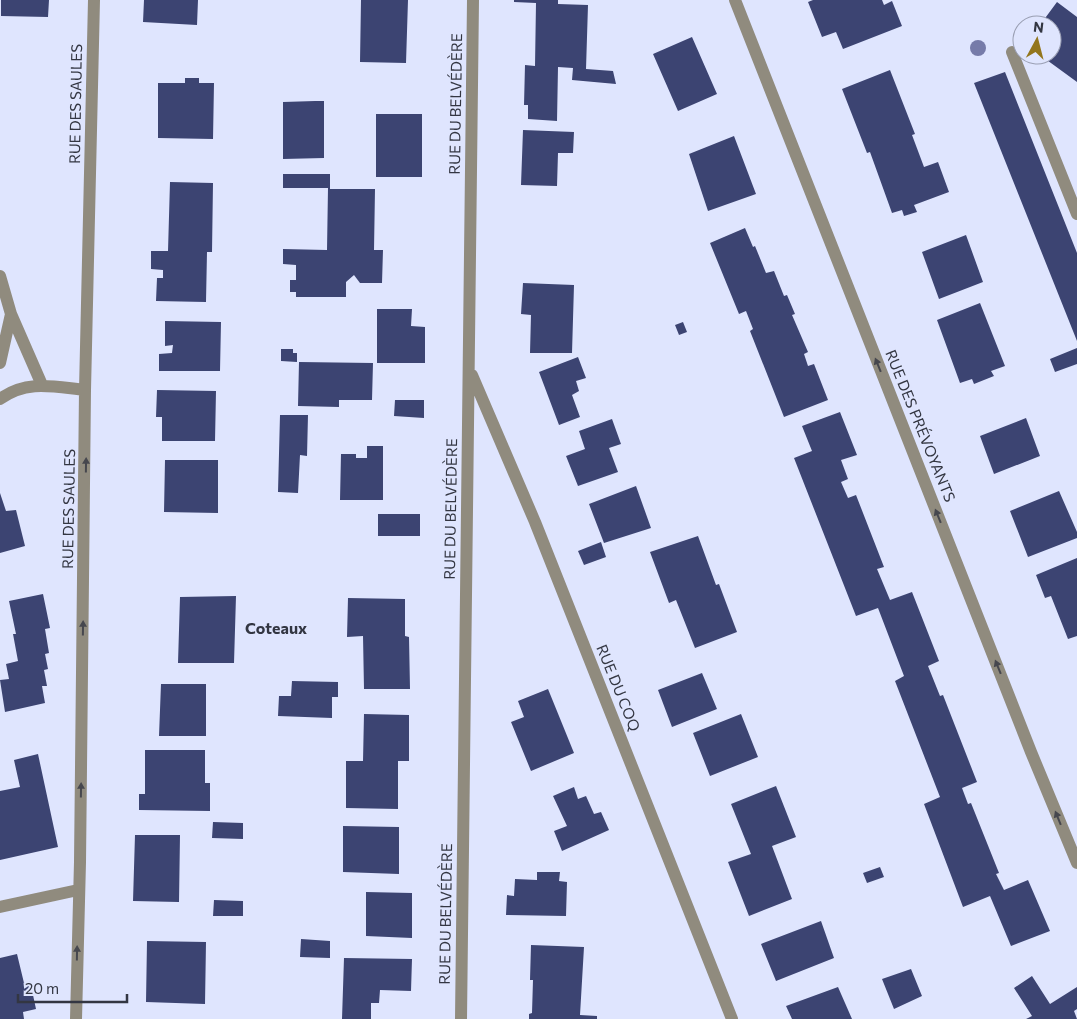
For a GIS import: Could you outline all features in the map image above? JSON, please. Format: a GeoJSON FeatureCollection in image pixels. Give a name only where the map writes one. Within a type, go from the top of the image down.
{"type":"FeatureCollection","features":[{"type":"Feature","properties":{"kind":"street","name":"RUE DES SAULES"},"geometry":{"type":"LineString","coordinates":[[76,1019],[86,454],[85,390],[94,0]]}},
{"type":"Feature","properties":{"kind":"street","name":"RUE DU BELVÉDÈRE"},"geometry":{"type":"LineString","coordinates":[[461,1019],[473,0]]}},
{"type":"Feature","properties":{"kind":"street","name":"RUE DES PRÉVOYANTS"},"geometry":{"type":"LineString","coordinates":[[735,0],[1027,742],[1077,863]]}},
{"type":"Feature","properties":{"kind":"street"},"geometry":{"type":"LineString","coordinates":[[1017,65],[1077,214]]}},
{"type":"Feature","properties":{"kind":"street"},"geometry":{"type":"LineString","coordinates":[[0,276],[12,314],[42,385]]}},
{"type":"Feature","properties":{"kind":"street"},"geometry":{"type":"LineString","coordinates":[[0,363],[12,314]]}},
{"type":"Feature","properties":{"kind":"street","name":"RUE DU COQ"},"geometry":{"type":"LineString","coordinates":[[470,370],[535,522],[732,1019]]}},
{"type":"Feature","properties":{"kind":"street"},"geometry":{"type":"LineString","coordinates":[[0,399],[15,389],[42,385],[85,390]]}},
{"type":"Feature","properties":{"kind":"street"},"geometry":{"type":"LineString","coordinates":[[0,907],[78,890]]}},
{"type":"Feature","properties":{"kind":"building"},"geometry":{"type":"Polygon","coordinates":[[[1,0],[49,0],[48,17],[1,16],[1,0]]]}},
{"type":"Feature","properties":{"kind":"building"},"geometry":{"type":"Polygon","coordinates":[[[144,0],[198,0],[197,25],[143,22],[144,0]]]}},
{"type":"Feature","properties":{"kind":"building"},"geometry":{"type":"Polygon","coordinates":[[[361,0],[408,0],[406,63],[360,62],[361,0]]]}},
{"type":"Feature","properties":{"kind":"building"},"geometry":{"type":"Polygon","coordinates":[[[514,0],[558,0],[558,4],[588,5],[586,69],[613,71],[616,84],[572,80],[573,68],[558,67],[557,121],[528,119],[528,105],[524,105],[525,65],[535,66],[536,3],[514,2],[514,0]]]}},
{"type":"Feature","properties":{"kind":"building"},"geometry":{"type":"Polygon","coordinates":[[[813,0],[882,0],[884,5],[892,1],[902,26],[843,49],[836,32],[822,37],[808,2],[813,0]]]}},
{"type":"Feature","properties":{"kind":"building"},"geometry":{"type":"Polygon","coordinates":[[[1057,2],[1077,17],[1077,82],[1054,65],[1062,65],[1062,15],[1047,15],[1057,2]]]}},
{"type":"Feature","properties":{"kind":"building"},"geometry":{"type":"Polygon","coordinates":[[[692,37],[717,94],[678,111],[653,54],[692,37]]]}},
{"type":"Feature","properties":{"kind":"building"},"geometry":{"type":"Polygon","coordinates":[[[890,70],[915,134],[912,135],[924,167],[938,162],[949,192],[914,205],[917,212],[904,216],[902,210],[892,213],[870,152],[867,153],[842,89],[890,70]]]}},
{"type":"Feature","properties":{"kind":"building"},"geometry":{"type":"Polygon","coordinates":[[[1005,72],[1077,253],[1077,341],[974,83],[1005,72]]]}},
{"type":"Feature","properties":{"kind":"building"},"geometry":{"type":"Polygon","coordinates":[[[185,78],[199,78],[199,83],[214,83],[213,139],[158,138],[158,83],[185,83],[185,78]]]}},
{"type":"Feature","properties":{"kind":"building"},"geometry":{"type":"Polygon","coordinates":[[[324,101],[324,158],[283,159],[283,102],[324,101]]]}},
{"type":"Feature","properties":{"kind":"building"},"geometry":{"type":"Polygon","coordinates":[[[376,114],[422,114],[422,177],[376,177],[376,114]]]}},
{"type":"Feature","properties":{"kind":"building"},"geometry":{"type":"Polygon","coordinates":[[[523,130],[574,132],[573,153],[558,153],[557,186],[521,185],[523,130]]]}},
{"type":"Feature","properties":{"kind":"building"},"geometry":{"type":"Polygon","coordinates":[[[734,136],[756,194],[708,211],[689,154],[734,136]]]}},
{"type":"Feature","properties":{"kind":"building"},"geometry":{"type":"Polygon","coordinates":[[[283,174],[330,174],[330,189],[375,189],[374,250],[383,250],[382,283],[360,283],[354,275],[346,282],[346,297],[296,297],[296,292],[290,292],[290,280],[296,280],[296,265],[283,264],[283,249],[327,250],[328,188],[283,188],[283,174]]]}},
{"type":"Feature","properties":{"kind":"building"},"geometry":{"type":"Polygon","coordinates":[[[170,182],[213,183],[212,252],[207,252],[206,302],[156,301],[157,278],[163,278],[163,270],[151,269],[151,251],[168,251],[170,182]]]}},
{"type":"Feature","properties":{"kind":"building"},"geometry":{"type":"Polygon","coordinates":[[[745,228],[766,273],[774,271],[784,296],[787,295],[795,314],[792,315],[808,352],[804,354],[808,366],[814,364],[828,400],[784,417],[750,331],[753,329],[746,311],[739,314],[710,243],[745,228]]]}},
{"type":"Feature","properties":{"kind":"building"},"geometry":{"type":"Polygon","coordinates":[[[966,235],[983,282],[939,299],[922,252],[966,235]]]}},
{"type":"Feature","properties":{"kind":"building"},"geometry":{"type":"Polygon","coordinates":[[[523,283],[574,285],[572,353],[530,353],[531,315],[521,314],[523,283]]]}},
{"type":"Feature","properties":{"kind":"building"},"geometry":{"type":"Polygon","coordinates":[[[980,303],[1005,366],[991,371],[994,376],[974,384],[972,379],[960,383],[937,320],[980,303]]]}},
{"type":"Feature","properties":{"kind":"building"},"geometry":{"type":"Polygon","coordinates":[[[377,309],[412,309],[411,326],[425,327],[425,363],[377,363],[377,309]]]}},
{"type":"Feature","properties":{"kind":"building"},"geometry":{"type":"Polygon","coordinates":[[[165,321],[221,322],[220,371],[159,371],[159,354],[172,353],[173,345],[165,346],[165,321]]]}},
{"type":"Feature","properties":{"kind":"building"},"geometry":{"type":"Polygon","coordinates":[[[683,322],[687,332],[679,335],[675,325],[683,322]]]}},
{"type":"Feature","properties":{"kind":"building"},"geometry":{"type":"Polygon","coordinates":[[[1077,348],[1077,364],[1055,372],[1050,359],[1077,348]]]}},
{"type":"Feature","properties":{"kind":"building"},"geometry":{"type":"Polygon","coordinates":[[[281,349],[293,349],[293,353],[297,353],[297,362],[281,361],[281,349]]]}},
{"type":"Feature","properties":{"kind":"building"},"geometry":{"type":"Polygon","coordinates":[[[578,357],[586,378],[576,381],[579,391],[572,395],[580,417],[559,425],[539,372],[578,357]]]}},
{"type":"Feature","properties":{"kind":"building"},"geometry":{"type":"Polygon","coordinates":[[[299,362],[373,363],[372,400],[339,400],[339,407],[298,406],[299,362]]]}},
{"type":"Feature","properties":{"kind":"building"},"geometry":{"type":"Polygon","coordinates":[[[157,390],[216,391],[215,441],[162,441],[162,417],[156,417],[157,390]]]}},
{"type":"Feature","properties":{"kind":"building"},"geometry":{"type":"Polygon","coordinates":[[[395,400],[424,400],[424,418],[394,416],[395,400]]]}},
{"type":"Feature","properties":{"kind":"building"},"geometry":{"type":"Polygon","coordinates":[[[840,412],[857,455],[841,460],[848,479],[841,482],[848,498],[856,495],[884,567],[877,569],[890,600],[912,592],[939,661],[928,666],[940,696],[943,695],[977,782],[962,788],[968,804],[971,803],[999,873],[996,874],[1004,890],[1028,880],[1050,931],[1011,946],[990,896],[963,907],[924,804],[940,797],[895,681],[904,676],[878,608],[856,616],[794,458],[812,451],[802,426],[840,412]]]}},
{"type":"Feature","properties":{"kind":"building"},"geometry":{"type":"Polygon","coordinates":[[[280,415],[308,415],[307,456],[300,455],[298,493],[278,492],[280,415]]]}},
{"type":"Feature","properties":{"kind":"building"},"geometry":{"type":"Polygon","coordinates":[[[1026,418],[1040,456],[994,474],[980,436],[1026,418]]]}},
{"type":"Feature","properties":{"kind":"building"},"geometry":{"type":"Polygon","coordinates":[[[612,419],[621,444],[609,448],[618,472],[578,486],[566,456],[585,449],[579,431],[612,419]]]}},
{"type":"Feature","properties":{"kind":"building"},"geometry":{"type":"Polygon","coordinates":[[[367,446],[383,446],[383,500],[340,500],[341,454],[356,454],[356,458],[367,458],[367,446]]]}},
{"type":"Feature","properties":{"kind":"building"},"geometry":{"type":"Polygon","coordinates":[[[165,460],[218,460],[218,513],[164,512],[165,460]]]}},
{"type":"Feature","properties":{"kind":"building"},"geometry":{"type":"Polygon","coordinates":[[[636,486],[651,528],[604,543],[589,504],[636,486]]]}},
{"type":"Feature","properties":{"kind":"building"},"geometry":{"type":"Polygon","coordinates":[[[1059,491],[1077,532],[1077,538],[1028,557],[1010,511],[1059,491]]]}},
{"type":"Feature","properties":{"kind":"building"},"geometry":{"type":"Polygon","coordinates":[[[0,493],[6,511],[16,510],[25,546],[0,553],[0,493]]]}},
{"type":"Feature","properties":{"kind":"building"},"geometry":{"type":"Polygon","coordinates":[[[378,514],[420,514],[420,536],[378,536],[378,514]]]}},
{"type":"Feature","properties":{"kind":"building"},"geometry":{"type":"Polygon","coordinates":[[[698,536],[716,585],[719,584],[737,632],[695,648],[676,600],[669,603],[650,552],[698,536]]]}},
{"type":"Feature","properties":{"kind":"building"},"geometry":{"type":"Polygon","coordinates":[[[601,542],[606,557],[584,565],[578,551],[601,542]]]}},
{"type":"Feature","properties":{"kind":"building"},"geometry":{"type":"Polygon","coordinates":[[[1077,558],[1077,636],[1068,639],[1051,596],[1045,598],[1036,575],[1077,558]]]}},
{"type":"Feature","properties":{"kind":"building"},"geometry":{"type":"Polygon","coordinates":[[[43,594],[50,628],[45,629],[49,653],[45,654],[48,669],[44,670],[47,686],[42,686],[45,703],[5,712],[0,680],[9,679],[6,664],[18,661],[13,634],[16,634],[9,601],[43,594]]]}},
{"type":"Feature","properties":{"kind":"building"},"geometry":{"type":"Polygon","coordinates":[[[236,596],[234,663],[178,663],[180,597],[236,596]]]}},
{"type":"Feature","properties":{"kind":"building"},"geometry":{"type":"Polygon","coordinates":[[[348,598],[405,599],[405,636],[409,637],[410,689],[364,689],[363,636],[347,637],[348,598]]]}},
{"type":"Feature","properties":{"kind":"building"},"geometry":{"type":"Polygon","coordinates":[[[702,673],[717,709],[672,727],[658,690],[702,673]]]}},
{"type":"Feature","properties":{"kind":"building"},"geometry":{"type":"Polygon","coordinates":[[[292,681],[338,682],[338,697],[332,697],[332,718],[278,716],[279,696],[291,696],[292,681]]]}},
{"type":"Feature","properties":{"kind":"building"},"geometry":{"type":"Polygon","coordinates":[[[161,684],[206,684],[206,736],[159,736],[161,684]]]}},
{"type":"Feature","properties":{"kind":"building"},"geometry":{"type":"Polygon","coordinates":[[[548,689],[574,753],[531,771],[511,722],[524,717],[518,701],[548,689]]]}},
{"type":"Feature","properties":{"kind":"building"},"geometry":{"type":"Polygon","coordinates":[[[364,714],[409,715],[409,761],[398,761],[398,809],[346,808],[346,761],[363,761],[364,714]]]}},
{"type":"Feature","properties":{"kind":"building"},"geometry":{"type":"Polygon","coordinates":[[[741,714],[758,757],[710,776],[693,733],[741,714]]]}},
{"type":"Feature","properties":{"kind":"building"},"geometry":{"type":"Polygon","coordinates":[[[145,750],[205,750],[205,783],[210,783],[210,811],[139,810],[139,794],[145,794],[145,750]]]}},
{"type":"Feature","properties":{"kind":"building"},"geometry":{"type":"Polygon","coordinates":[[[38,754],[58,847],[0,860],[0,791],[20,787],[14,760],[38,754]]]}},
{"type":"Feature","properties":{"kind":"building"},"geometry":{"type":"Polygon","coordinates":[[[776,786],[796,837],[772,846],[792,899],[749,916],[728,862],[751,854],[731,804],[776,786]]]}},
{"type":"Feature","properties":{"kind":"building"},"geometry":{"type":"Polygon","coordinates":[[[574,787],[578,799],[586,796],[594,814],[601,812],[609,830],[562,851],[554,831],[567,826],[553,796],[574,787]]]}},
{"type":"Feature","properties":{"kind":"building"},"geometry":{"type":"Polygon","coordinates":[[[213,822],[243,823],[243,839],[212,838],[213,822]]]}},
{"type":"Feature","properties":{"kind":"building"},"geometry":{"type":"Polygon","coordinates":[[[343,826],[399,827],[399,874],[343,872],[343,826]]]}},
{"type":"Feature","properties":{"kind":"building"},"geometry":{"type":"Polygon","coordinates":[[[135,835],[180,835],[179,902],[133,901],[135,835]]]}},
{"type":"Feature","properties":{"kind":"building"},"geometry":{"type":"Polygon","coordinates":[[[880,867],[884,877],[867,883],[863,873],[880,867]]]}},
{"type":"Feature","properties":{"kind":"building"},"geometry":{"type":"Polygon","coordinates":[[[537,872],[560,872],[559,881],[567,882],[566,916],[506,915],[507,895],[514,896],[515,879],[537,880],[537,872]]]}},
{"type":"Feature","properties":{"kind":"building"},"geometry":{"type":"Polygon","coordinates":[[[366,892],[412,893],[412,938],[366,936],[366,892]]]}},
{"type":"Feature","properties":{"kind":"building"},"geometry":{"type":"Polygon","coordinates":[[[214,900],[243,901],[243,916],[213,916],[214,900]]]}},
{"type":"Feature","properties":{"kind":"building"},"geometry":{"type":"Polygon","coordinates":[[[821,921],[834,958],[776,981],[761,944],[821,921]]]}},
{"type":"Feature","properties":{"kind":"building"},"geometry":{"type":"Polygon","coordinates":[[[301,939],[330,941],[330,958],[300,957],[301,939]]]}},
{"type":"Feature","properties":{"kind":"building"},"geometry":{"type":"Polygon","coordinates":[[[147,941],[206,942],[205,1004],[146,1002],[147,941]]]}},
{"type":"Feature","properties":{"kind":"building"},"geometry":{"type":"Polygon","coordinates":[[[531,945],[584,947],[580,1015],[597,1016],[597,1019],[529,1019],[529,1014],[532,1013],[533,980],[530,980],[531,945]]]}},
{"type":"Feature","properties":{"kind":"building"},"geometry":{"type":"Polygon","coordinates":[[[17,954],[24,983],[30,981],[36,1009],[23,1012],[24,1019],[0,1019],[0,958],[17,954]]]}},
{"type":"Feature","properties":{"kind":"building"},"geometry":{"type":"Polygon","coordinates":[[[344,958],[412,959],[411,991],[380,990],[379,1003],[371,1003],[371,1019],[342,1019],[344,958]]]}},
{"type":"Feature","properties":{"kind":"building"},"geometry":{"type":"Polygon","coordinates":[[[911,969],[922,996],[894,1009],[882,979],[911,969]]]}},
{"type":"Feature","properties":{"kind":"building"},"geometry":{"type":"Polygon","coordinates":[[[1032,976],[1050,1004],[1077,987],[1077,1009],[1074,1011],[1077,1019],[1026,1019],[1032,1016],[1014,988],[1032,976]]]}},
{"type":"Feature","properties":{"kind":"building"},"geometry":{"type":"Polygon","coordinates":[[[838,987],[852,1019],[792,1019],[786,1006],[838,987]]]}},
{"type":"Feature","properties":{"kind":"district","name":"Coteaux"},"geometry":{"type":"Point","coordinates":[276,628]}}]}
